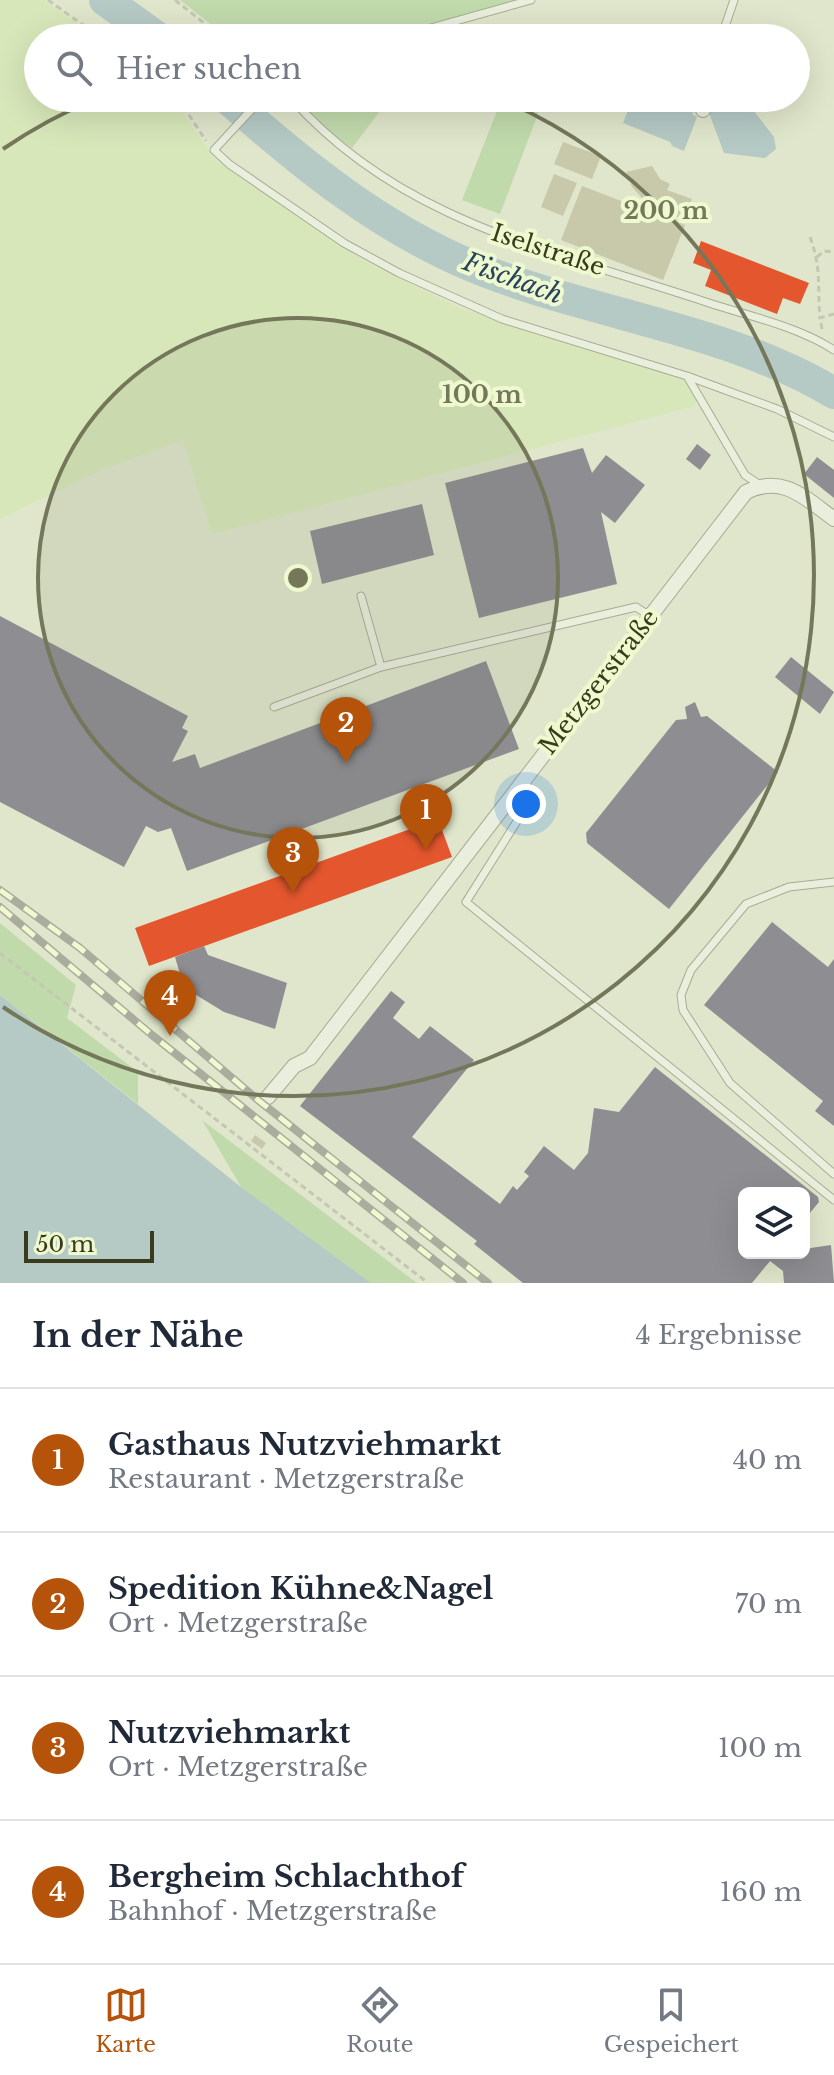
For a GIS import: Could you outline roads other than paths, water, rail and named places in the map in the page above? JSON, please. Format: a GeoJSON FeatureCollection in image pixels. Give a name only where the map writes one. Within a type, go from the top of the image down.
{"type":"FeatureCollection","features":[{"type":"Feature","properties":{"kind":"street"},"geometry":{"type":"LineString","coordinates":[[760,485],[787,485],[834,519]]}},
{"type":"Feature","properties":{"kind":"street","name":"Metzgerstraße"},"geometry":{"type":"LineString","coordinates":[[268,1097],[294,1066],[310,1058],[746,492],[760,485]]}},
{"type":"Feature","properties":{"kind":"lane"},"geometry":{"type":"LineString","coordinates":[[445,24],[531,0]]}},
{"type":"Feature","properties":{"kind":"lane"},"geometry":{"type":"LineString","coordinates":[[726,24],[734,0]]}},
{"type":"Feature","properties":{"kind":"lane"},"geometry":{"type":"LineString","coordinates":[[249,112],[214,150],[229,164],[344,243],[399,273],[502,319],[687,376],[777,409],[834,437]]}},
{"type":"Feature","properties":{"kind":"lane","name":"Iselstraße"},"geometry":{"type":"LineString","coordinates":[[304,112],[325,136],[384,177],[444,212],[517,243],[636,278],[826,344],[834,350]]}},
{"type":"Feature","properties":{"kind":"lane"},"geometry":{"type":"LineString","coordinates":[[687,376],[745,475],[760,485]]}},
{"type":"Feature","properties":{"kind":"lane"},"geometry":{"type":"LineString","coordinates":[[361,596],[381,667]]}},
{"type":"Feature","properties":{"kind":"lane"},"geometry":{"type":"LineString","coordinates":[[274,707],[381,667],[636,607],[650,616]]}},
{"type":"Feature","properties":{"kind":"lane"},"geometry":{"type":"LineString","coordinates":[[527,775],[526,807],[477,879],[466,902],[834,1200]]}},
{"type":"Feature","properties":{"kind":"lane"},"geometry":{"type":"LineString","coordinates":[[834,882],[789,887],[746,904],[691,970],[681,995],[683,1010],[730,1083],[834,1174]]}},
{"type":"Feature","properties":{"kind":"waterway","name":"Fischach"},"geometry":{"type":"LineString","coordinates":[[105,0],[138,24]]}},
{"type":"Feature","properties":{"kind":"waterway","name":"Fischach"},"geometry":{"type":"LineString","coordinates":[[243,112],[343,192],[405,233],[438,250],[517,283],[748,352],[834,393]]}},
{"type":"Feature","properties":{"kind":"railway"},"geometry":{"type":"LineString","coordinates":[[0,890],[80,948],[258,1100],[488,1283]]}},
{"type":"Feature","properties":{"kind":"railway"},"geometry":{"type":"LineString","coordinates":[[0,907],[152,1035],[463,1283]]}},
{"type":"Feature","properties":{"kind":"place","name":"Spedition Kühne&Nagel"},"geometry":{"type":"Point","coordinates":[346,763]}},
{"type":"Feature","properties":{"kind":"place","name":"Gasthaus Nutzviehmarkt"},"geometry":{"type":"Point","coordinates":[426,850]}},
{"type":"Feature","properties":{"kind":"place","name":"Nutzviehmarkt"},"geometry":{"type":"Point","coordinates":[293,893]}},
{"type":"Feature","properties":{"kind":"place","name":"Bergheim Schlachthof"},"geometry":{"type":"Point","coordinates":[170,1036]}}]}
